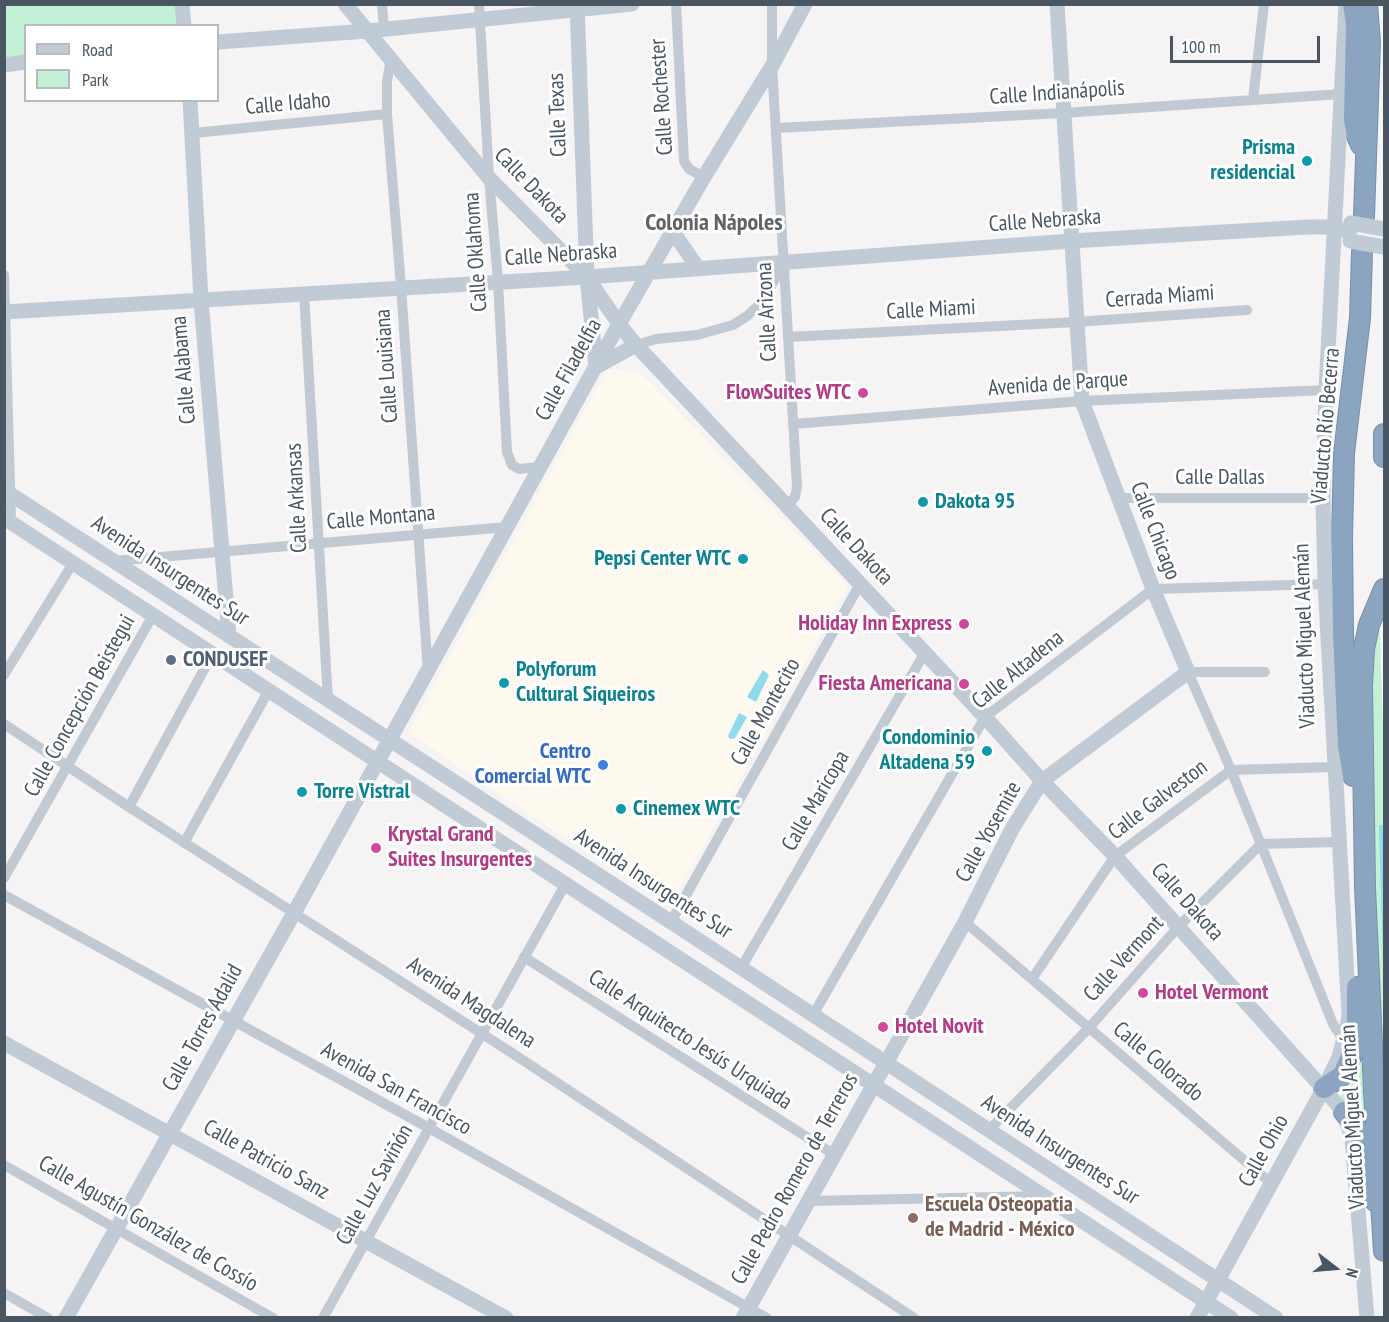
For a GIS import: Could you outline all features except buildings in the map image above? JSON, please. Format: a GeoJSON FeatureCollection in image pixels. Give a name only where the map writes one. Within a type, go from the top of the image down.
{"type":"FeatureCollection","features":[{"type":"Feature","properties":{"kind":"highway"},"geometry":{"type":"LineString","coordinates":[[1353,4],[1356,23],[1354,120],[1357,136],[1366,156]]}},
{"type":"Feature","properties":{"kind":"highway","name":"Viaducto Río Becerra"},"geometry":{"type":"LineString","coordinates":[[1363,819],[1355,792],[1348,746],[1342,538],[1344,453],[1360,318],[1350,233],[1366,156],[1370,42],[1367,4]]}},
{"type":"Feature","properties":{"kind":"highway"},"geometry":{"type":"LineString","coordinates":[[1384,434],[1384,457]]}},
{"type":"Feature","properties":{"kind":"highway","name":"Viaducto Miguel Alemán"},"geometry":{"type":"LineString","coordinates":[[1382,594],[1369,625],[1362,669],[1365,886],[1384,1251]]}},
{"type":"Feature","properties":{"kind":"highway"},"geometry":{"type":"LineString","coordinates":[[1324,1088],[1339,1079],[1347,1070],[1356,1040],[1355,931],[1358,909],[1365,886]]}},
{"type":"Feature","properties":{"kind":"highway"},"geometry":{"type":"LineString","coordinates":[[1344,1112],[1359,1132],[1367,1178],[1382,1221]]}},
{"type":"Feature","properties":{"kind":"street"},"geometry":{"type":"LineString","coordinates":[[182,4],[184,24]]}},
{"type":"Feature","properties":{"kind":"street","name":"Calle Dakota"},"geometry":{"type":"LineString","coordinates":[[345,4],[489,178],[587,277],[636,345],[985,717],[1042,781],[1115,856],[1344,1112]]}},
{"type":"Feature","properties":{"kind":"street"},"geometry":{"type":"LineString","coordinates":[[382,4],[384,29]]}},
{"type":"Feature","properties":{"kind":"street"},"geometry":{"type":"LineString","coordinates":[[219,42],[367,31],[479,12],[632,4]]}},
{"type":"Feature","properties":{"kind":"street","name":"Calle Rochester"},"geometry":{"type":"LineString","coordinates":[[676,4],[684,161],[688,169],[704,177]]}},
{"type":"Feature","properties":{"kind":"street","name":"Calle Arizona"},"geometry":{"type":"LineString","coordinates":[[772,4],[772,66],[797,487],[795,497],[787,507]]}},
{"type":"Feature","properties":{"kind":"street","name":"Calle Filadelfia"},"geometry":{"type":"LineString","coordinates":[[378,760],[619,324],[704,177],[772,66],[805,4]]}},
{"type":"Feature","properties":{"kind":"street","name":"Calle Chicago"},"geometry":{"type":"LineString","coordinates":[[1057,4],[1082,401],[1153,589],[1231,770],[1333,1024],[1344,1041]]}},
{"type":"Feature","properties":{"kind":"street"},"geometry":{"type":"LineString","coordinates":[[1253,99],[1264,4]]}},
{"type":"Feature","properties":{"kind":"street"},"geometry":{"type":"LineString","coordinates":[[1346,4],[1336,209],[1350,233],[1384,248]]}},
{"type":"Feature","properties":{"kind":"street","name":"Calle Texas"},"geometry":{"type":"LineString","coordinates":[[577,7],[587,277],[596,367]]}},
{"type":"Feature","properties":{"kind":"street","name":"Calle Oklahoma"},"geometry":{"type":"LineString","coordinates":[[479,12],[498,281],[507,452],[512,465],[519,469],[540,467]]}},
{"type":"Feature","properties":{"kind":"street","name":"Calle Louisiana"},"geometry":{"type":"LineString","coordinates":[[391,58],[387,81],[387,114],[428,671]]}},
{"type":"Feature","properties":{"kind":"street"},"geometry":{"type":"LineString","coordinates":[[4,65],[24,62]]}},
{"type":"Feature","properties":{"kind":"street","name":"Calle Indianápolis"},"geometry":{"type":"LineString","coordinates":[[776,128],[1341,94]]}},
{"type":"Feature","properties":{"kind":"street","name":"Calle Alabama"},"geometry":{"type":"LineString","coordinates":[[190,102],[201,300],[229,636]]}},
{"type":"Feature","properties":{"kind":"street","name":"Calle Idaho"},"geometry":{"type":"LineString","coordinates":[[193,133],[387,114]]}},
{"type":"Feature","properties":{"kind":"street","name":"Calle Nebraska"},"geometry":{"type":"LineString","coordinates":[[6,311],[587,277],[1071,241],[1308,227],[1350,233]]}},
{"type":"Feature","properties":{"kind":"street"},"geometry":{"type":"LineString","coordinates":[[1350,233],[1384,229]]}},
{"type":"Feature","properties":{"kind":"street"},"geometry":{"type":"LineString","coordinates":[[673,232],[698,268]]}},
{"type":"Feature","properties":{"kind":"street"},"geometry":{"type":"LineString","coordinates":[[1350,233],[1384,238]]}},
{"type":"Feature","properties":{"kind":"street","name":"Viaducto Miguel Alemán"},"geometry":{"type":"LineString","coordinates":[[1344,1041],[1349,1015],[1334,766],[1323,498],[1326,390],[1350,233]]}},
{"type":"Feature","properties":{"kind":"street"},"geometry":{"type":"LineString","coordinates":[[596,367],[636,345],[656,339],[697,335],[733,325],[758,306],[783,264]]}},
{"type":"Feature","properties":{"kind":"street"},"geometry":{"type":"LineString","coordinates":[[4,275],[8,521]]}},
{"type":"Feature","properties":{"kind":"street","name":"Calle Arkansas"},"geometry":{"type":"LineString","coordinates":[[304,293],[328,700]]}},
{"type":"Feature","properties":{"kind":"street","name":"Cerrada Miami"},"geometry":{"type":"LineString","coordinates":[[1076,322],[1247,310]]}},
{"type":"Feature","properties":{"kind":"street","name":"Calle Miami"},"geometry":{"type":"LineString","coordinates":[[788,337],[1076,322]]}},
{"type":"Feature","properties":{"kind":"street","name":"Avenida de Parque"},"geometry":{"type":"LineString","coordinates":[[793,424],[1082,401],[1326,390]]}},
{"type":"Feature","properties":{"kind":"street","name":"Avenida Insurgentes Sur"},"geometry":{"type":"LineString","coordinates":[[8,493],[1276,1317]]}},
{"type":"Feature","properties":{"kind":"street","name":"Calle Dallas"},"geometry":{"type":"LineString","coordinates":[[1117,498],[1323,498]]}},
{"type":"Feature","properties":{"kind":"street","name":"Avenida Insurgentes Sur"},"geometry":{"type":"LineString","coordinates":[[8,521],[1231,1317]]}},
{"type":"Feature","properties":{"kind":"street","name":"Calle Montana"},"geometry":{"type":"LineString","coordinates":[[114,561],[507,527]]}},
{"type":"Feature","properties":{"kind":"street"},"geometry":{"type":"LineString","coordinates":[[4,675],[73,563]]}},
{"type":"Feature","properties":{"kind":"street","name":"Calle Montecito"},"geometry":{"type":"LineString","coordinates":[[671,922],[860,584]]}},
{"type":"Feature","properties":{"kind":"street"},"geometry":{"type":"LineString","coordinates":[[1153,589],[1325,584]]}},
{"type":"Feature","properties":{"kind":"street","name":"Calle Altadena"},"geometry":{"type":"LineString","coordinates":[[813,1015],[985,717],[1153,589]]}},
{"type":"Feature","properties":{"kind":"street","name":"Calle Concepción Beistegui"},"geometry":{"type":"LineString","coordinates":[[4,878],[153,615]]}},
{"type":"Feature","properties":{"kind":"street"},"geometry":{"type":"LineString","coordinates":[[129,807],[213,653]]}},
{"type":"Feature","properties":{"kind":"street","name":"Calle Maricopa"},"geometry":{"type":"LineString","coordinates":[[741,968],[924,654]]}},
{"type":"Feature","properties":{"kind":"street"},"geometry":{"type":"LineString","coordinates":[[1188,672],[1265,672]]}},
{"type":"Feature","properties":{"kind":"street","name":"Calle Yosemite"},"geometry":{"type":"LineString","coordinates":[[886,1063],[965,922],[1012,829],[1042,781],[1188,672]]}},
{"type":"Feature","properties":{"kind":"street"},"geometry":{"type":"LineString","coordinates":[[184,843],[269,690]]}},
{"type":"Feature","properties":{"kind":"street","name":"Avenida Magdalena"},"geometry":{"type":"LineString","coordinates":[[4,724],[184,843],[790,1234],[914,1317]]}},
{"type":"Feature","properties":{"kind":"street","name":"Calle Torres Adalid"},"geometry":{"type":"LineString","coordinates":[[66,1317],[378,760]]}},
{"type":"Feature","properties":{"kind":"street","name":"Calle Galveston"},"geometry":{"type":"LineString","coordinates":[[1032,979],[1115,856],[1231,770],[1334,766]]}},
{"type":"Feature","properties":{"kind":"street"},"geometry":{"type":"LineString","coordinates":[[1261,844],[1338,842]]}},
{"type":"Feature","properties":{"kind":"street","name":"Calle Vermont"},"geometry":{"type":"LineString","coordinates":[[989,1130],[1088,1029],[1179,926],[1261,844]]}},
{"type":"Feature","properties":{"kind":"street","name":"Calle Luz Saviñón"},"geometry":{"type":"LineString","coordinates":[[323,1317],[566,883]]}},
{"type":"Feature","properties":{"kind":"street","name":"Avenida San Francisco"},"geometry":{"type":"LineString","coordinates":[[4,896],[429,1128],[746,1312],[767,1317]]}},
{"type":"Feature","properties":{"kind":"street","name":"Calle Colorado"},"geometry":{"type":"LineString","coordinates":[[965,922],[1272,1184]]}},
{"type":"Feature","properties":{"kind":"street","name":"Calle Arquitecto Jesús Urquiada"},"geometry":{"type":"LineString","coordinates":[[524,957],[835,1155]]}},
{"type":"Feature","properties":{"kind":"street","name":"Calle Ohio"},"geometry":{"type":"LineString","coordinates":[[1197,1317],[1324,1088],[1344,1041]]}},
{"type":"Feature","properties":{"kind":"street","name":"Calle Patricio Sanz"},"geometry":{"type":"LineString","coordinates":[[4,1042],[506,1317]]}},
{"type":"Feature","properties":{"kind":"street","name":"Calle Pedro Romero de Terreros"},"geometry":{"type":"LineString","coordinates":[[746,1312],[886,1063]]}},
{"type":"Feature","properties":{"kind":"street","name":"Viaducto Miguel Alemán"},"geometry":{"type":"LineString","coordinates":[[1344,1112],[1352,1139],[1367,1317]]}},
{"type":"Feature","properties":{"kind":"street","name":"Calle Agustín González de Cossío"},"geometry":{"type":"LineString","coordinates":[[4,1165],[273,1317]]}},
{"type":"Feature","properties":{"kind":"street"},"geometry":{"type":"LineString","coordinates":[[809,1201],[1045,1196]]}},
{"type":"Feature","properties":{"kind":"street"},"geometry":{"type":"LineString","coordinates":[[4,1293],[48,1317]]}},
{"type":"Feature","properties":{"kind":"shaded area"},"geometry":{"type":"Polygon","coordinates":[[[607,370],[636,371],[649,381],[848,586],[675,896],[659,900],[408,732],[607,370]]]}},
{"type":"Feature","properties":{"kind":"green space"},"geometry":{"type":"Polygon","coordinates":[[[5,5],[177,5],[179,24],[24,24],[24,57],[5,58],[5,5]]]}},
{"type":"Feature","properties":{"kind":"green space"},"geometry":{"type":"Polygon","coordinates":[[[1379,618],[1384,754],[1384,1142],[1371,659],[1379,618]]]}},
{"type":"Feature","properties":{"kind":"green space"},"geometry":{"type":"Polygon","coordinates":[[[1364,1056],[1366,1127],[1340,1096],[1348,1089],[1356,1076],[1364,1056]]]}},
{"type":"Feature","properties":{"kind":"water"},"geometry":{"type":"Polygon","coordinates":[[[763,670],[769,675],[756,702],[747,697],[763,670]]]}},
{"type":"Feature","properties":{"kind":"water"},"geometry":{"type":"Polygon","coordinates":[[[739,713],[747,717],[735,738],[730,739],[728,736],[739,713]]]}},
{"type":"Feature","properties":{"kind":"water"},"geometry":{"type":"Polygon","coordinates":[[[1379,825],[1383,825],[1384,1005],[1379,825]]]}},
{"type":"Feature","properties":{"kind":"place","name":"Prisma residencial"},"geometry":{"type":"Point","coordinates":[1307,161]}},
{"type":"Feature","properties":{"kind":"place","name":"FlowSuites WTC"},"geometry":{"type":"Point","coordinates":[863,393]}},
{"type":"Feature","properties":{"kind":"place","name":"Dakota 95"},"geometry":{"type":"Point","coordinates":[923,502]}},
{"type":"Feature","properties":{"kind":"place","name":"Pepsi Center WTC"},"geometry":{"type":"Point","coordinates":[743,559]}},
{"type":"Feature","properties":{"kind":"place","name":"Holiday Inn Express"},"geometry":{"type":"Point","coordinates":[964,624]}},
{"type":"Feature","properties":{"kind":"place","name":"CONDUSEF"},"geometry":{"type":"Point","coordinates":[171,660]}},
{"type":"Feature","properties":{"kind":"place","name":"Polyforum Cultural Siqueiros"},"geometry":{"type":"Point","coordinates":[504,683]}},
{"type":"Feature","properties":{"kind":"place","name":"Fiesta Americana"},"geometry":{"type":"Point","coordinates":[964,684]}},
{"type":"Feature","properties":{"kind":"place","name":"Condominio Altadena 59"},"geometry":{"type":"Point","coordinates":[987,751]}},
{"type":"Feature","properties":{"kind":"place","name":"Centro Comercial WTC"},"geometry":{"type":"Point","coordinates":[603,765]}},
{"type":"Feature","properties":{"kind":"place","name":"Torre Vistral"},"geometry":{"type":"Point","coordinates":[302,792]}},
{"type":"Feature","properties":{"kind":"place","name":"Cinemex WTC"},"geometry":{"type":"Point","coordinates":[621,809]}},
{"type":"Feature","properties":{"kind":"place","name":"Krystal Grand Suites Insurgentes"},"geometry":{"type":"Point","coordinates":[376,848]}},
{"type":"Feature","properties":{"kind":"place","name":"Hotel Vermont"},"geometry":{"type":"Point","coordinates":[1143,993]}},
{"type":"Feature","properties":{"kind":"place","name":"Hotel Novit"},"geometry":{"type":"Point","coordinates":[883,1027]}},
{"type":"Feature","properties":{"kind":"place","name":"Escuela Osteopatia de Madrid - México"},"geometry":{"type":"Point","coordinates":[913,1218]}},
{"type":"Feature","properties":{"kind":"district","name":"Colonia Nápoles"},"geometry":{"type":"Point","coordinates":[714,223]}}]}
